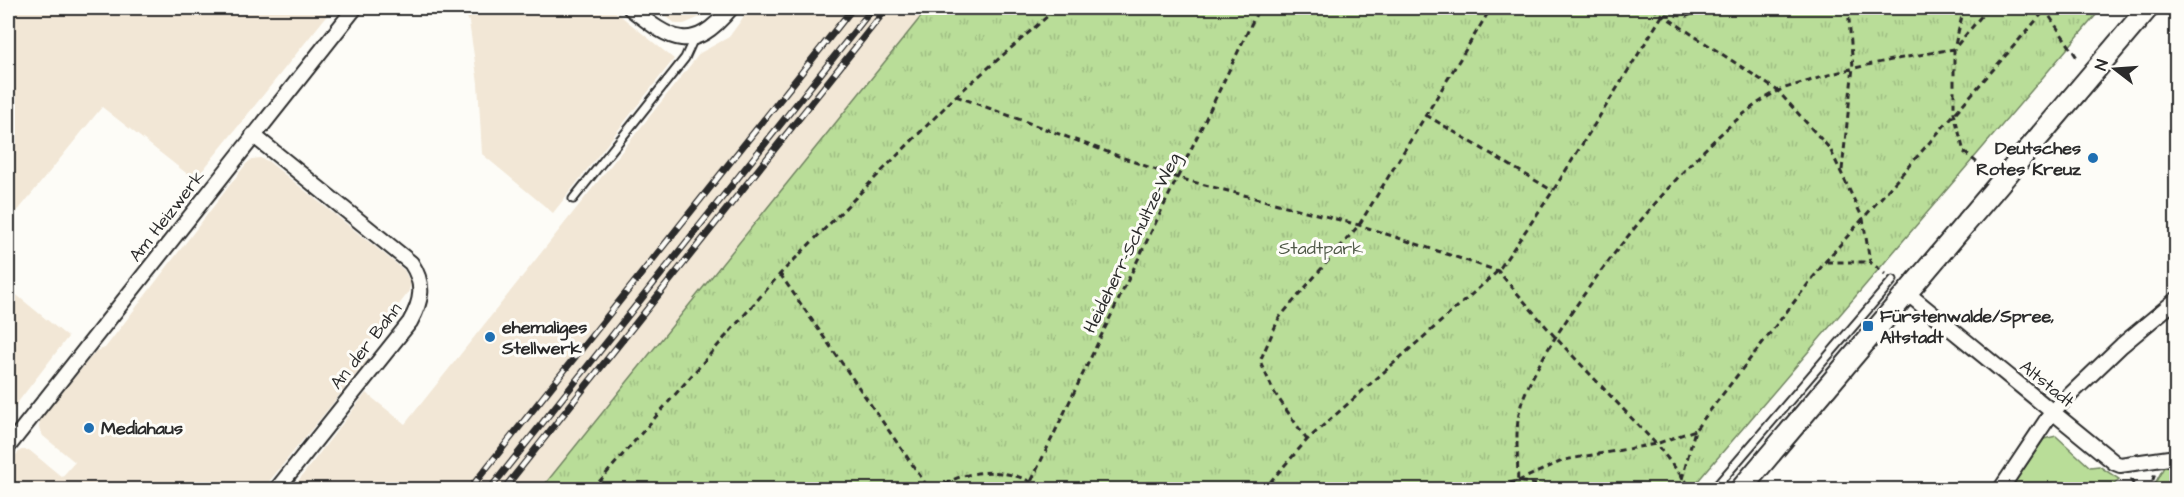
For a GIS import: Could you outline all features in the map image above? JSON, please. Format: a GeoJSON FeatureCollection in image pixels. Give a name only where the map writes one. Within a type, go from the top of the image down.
{"type":"FeatureCollection","features":[{"type":"Feature","properties":{"kind":"main road"},"geometry":{"type":"LineString","coordinates":[[1740,489],[2148,8]]}},
{"type":"Feature","properties":{"kind":"street","name":"Am Heizwerk"},"geometry":{"type":"LineString","coordinates":[[8,447],[355,8]]}},
{"type":"Feature","properties":{"kind":"street"},"geometry":{"type":"LineString","coordinates":[[630,8],[662,32],[694,38],[715,27],[731,8]]}},
{"type":"Feature","properties":{"kind":"street","name":"An der Bahn"},"geometry":{"type":"LineString","coordinates":[[253,135],[411,263],[421,286],[421,297],[410,322],[276,489]]}},
{"type":"Feature","properties":{"kind":"street","name":"Altstadt"},"geometry":{"type":"LineString","coordinates":[[1908,293],[2120,465],[2176,457]]}},
{"type":"Feature","properties":{"kind":"street"},"geometry":{"type":"LineString","coordinates":[[2000,489],[2052,412],[2122,345],[2174,306]]}},
{"type":"Feature","properties":{"kind":"lane"},"geometry":{"type":"LineString","coordinates":[[573,199],[685,58],[694,38]]}},
{"type":"Feature","properties":{"kind":"lane"},"geometry":{"type":"LineString","coordinates":[[1713,489],[1893,280]]}},
{"type":"Feature","properties":{"kind":"path"},"geometry":{"type":"LineString","coordinates":[[592,489],[780,274],[956,96],[1057,8]]}},
{"type":"Feature","properties":{"kind":"path","name":"Heideherr-Schultze-Weg"},"geometry":{"type":"LineString","coordinates":[[1027,489],[1259,8]]}},
{"type":"Feature","properties":{"kind":"path"},"geometry":{"type":"LineString","coordinates":[[1307,440],[1275,392],[1260,361],[1279,318],[1359,225],[1491,8]]}},
{"type":"Feature","properties":{"kind":"path"},"geometry":{"type":"LineString","coordinates":[[1652,8],[1778,91],[1830,149],[1863,219],[1870,262]]}},
{"type":"Feature","properties":{"kind":"path"},"geometry":{"type":"LineString","coordinates":[[1263,489],[1307,440],[1498,271],[1553,191],[1667,8]]}},
{"type":"Feature","properties":{"kind":"path"},"geometry":{"type":"LineString","coordinates":[[1663,15],[1687,16],[1707,8]]}},
{"type":"Feature","properties":{"kind":"path"},"geometry":{"type":"LineString","coordinates":[[1842,171],[1853,67],[1848,8]]}},
{"type":"Feature","properties":{"kind":"path"},"geometry":{"type":"LineString","coordinates":[[1964,8],[1954,49],[1954,113],[1964,152],[1985,169]]}},
{"type":"Feature","properties":{"kind":"path"},"geometry":{"type":"LineString","coordinates":[[1517,489],[1515,438],[1522,400],[1555,337],[1604,267],[1684,171],[1740,117],[1778,91],[1853,67],[1954,49],[1988,8]]}},
{"type":"Feature","properties":{"kind":"path"},"geometry":{"type":"LineString","coordinates":[[1683,478],[1695,430],[1825,261],[2045,8],[2078,59]]}},
{"type":"Feature","properties":{"kind":"path"},"geometry":{"type":"LineString","coordinates":[[956,96],[1178,178],[1359,225],[1498,271],[1555,337],[1656,444],[1693,489]]}},
{"type":"Feature","properties":{"kind":"path"},"geometry":{"type":"LineString","coordinates":[[1426,115],[1553,191]]}},
{"type":"Feature","properties":{"kind":"path"},"geometry":{"type":"LineString","coordinates":[[1825,261],[1870,262],[1893,280]]}},
{"type":"Feature","properties":{"kind":"path"},"geometry":{"type":"LineString","coordinates":[[780,274],[930,489]]}},
{"type":"Feature","properties":{"kind":"path"},"geometry":{"type":"LineString","coordinates":[[1479,489],[1518,482],[1564,459],[1656,444],[1695,430]]}},
{"type":"Feature","properties":{"kind":"path"},"geometry":{"type":"LineString","coordinates":[[936,489],[943,483],[972,473],[1005,473],[1043,489]]}},
{"type":"Feature","properties":{"kind":"path"},"geometry":{"type":"LineString","coordinates":[[1518,482],[1566,489]]}},
{"type":"Feature","properties":{"kind":"shaded area"},"geometry":{"type":"Polygon","coordinates":[[[8,8],[333,8],[195,180],[102,107],[8,223],[8,8]]]}},
{"type":"Feature","properties":{"kind":"shaded area"},"geometry":{"type":"Polygon","coordinates":[[[463,8],[611,8],[674,59],[553,213],[482,154],[478,83],[469,22],[463,8]]]}},
{"type":"Feature","properties":{"kind":"shaded area"},"geometry":{"type":"Polygon","coordinates":[[[655,8],[713,8],[707,14],[684,24],[676,24],[655,8]]]}},
{"type":"Feature","properties":{"kind":"shaded area"},"geometry":{"type":"Polygon","coordinates":[[[750,8],[928,8],[541,489],[291,490],[366,393],[405,424],[700,53],[729,37],[750,8]]]}},
{"type":"Feature","properties":{"kind":"shaded area"},"geometry":{"type":"Polygon","coordinates":[[[260,158],[268,161],[404,270],[411,284],[408,293],[363,351],[368,360],[263,489],[8,489],[8,462],[21,450],[29,450],[62,477],[75,462],[43,436],[39,428],[40,419],[96,351],[105,348],[246,164],[252,159],[260,158]]]}},
{"type":"Feature","properties":{"kind":"shaded area"},"geometry":{"type":"Polygon","coordinates":[[[8,288],[68,337],[8,415],[8,288]]]}},
{"type":"Feature","properties":{"kind":"green space","name":"Stadtpark"},"geometry":{"type":"Polygon","coordinates":[[[928,8],[2102,8],[1691,489],[541,489],[928,8]]]}},
{"type":"Feature","properties":{"kind":"green space"},"geometry":{"type":"Polygon","coordinates":[[[2056,436],[2090,467],[2099,466],[2119,479],[2109,489],[2010,489],[2044,439],[2056,436]]]}},
{"type":"Feature","properties":{"kind":"green space"},"geometry":{"type":"Polygon","coordinates":[[[2176,465],[2176,489],[2152,489],[2164,467],[2176,465]]]}},
{"type":"Feature","properties":{"kind":"railway"},"geometry":{"type":"LineString","coordinates":[[469,490],[853,8]]}},
{"type":"Feature","properties":{"kind":"railway"},"geometry":{"type":"LineString","coordinates":[[489,490],[873,8]]}},
{"type":"Feature","properties":{"kind":"railway"},"geometry":{"type":"LineString","coordinates":[[503,490],[887,8]]}},
{"type":"Feature","properties":{"kind":"place","name":"Deutsches Rotes Kreuz"},"geometry":{"type":"Point","coordinates":[2093,158]}},
{"type":"Feature","properties":{"kind":"place","name":"Fürstenwalde/Spree, Altstadt"},"geometry":{"type":"Point","coordinates":[1868,326]}},
{"type":"Feature","properties":{"kind":"place","name":"ehemaliges Stellwerk"},"geometry":{"type":"Point","coordinates":[490,337]}},
{"type":"Feature","properties":{"kind":"place","name":"Mediahaus"},"geometry":{"type":"Point","coordinates":[89,428]}}]}
